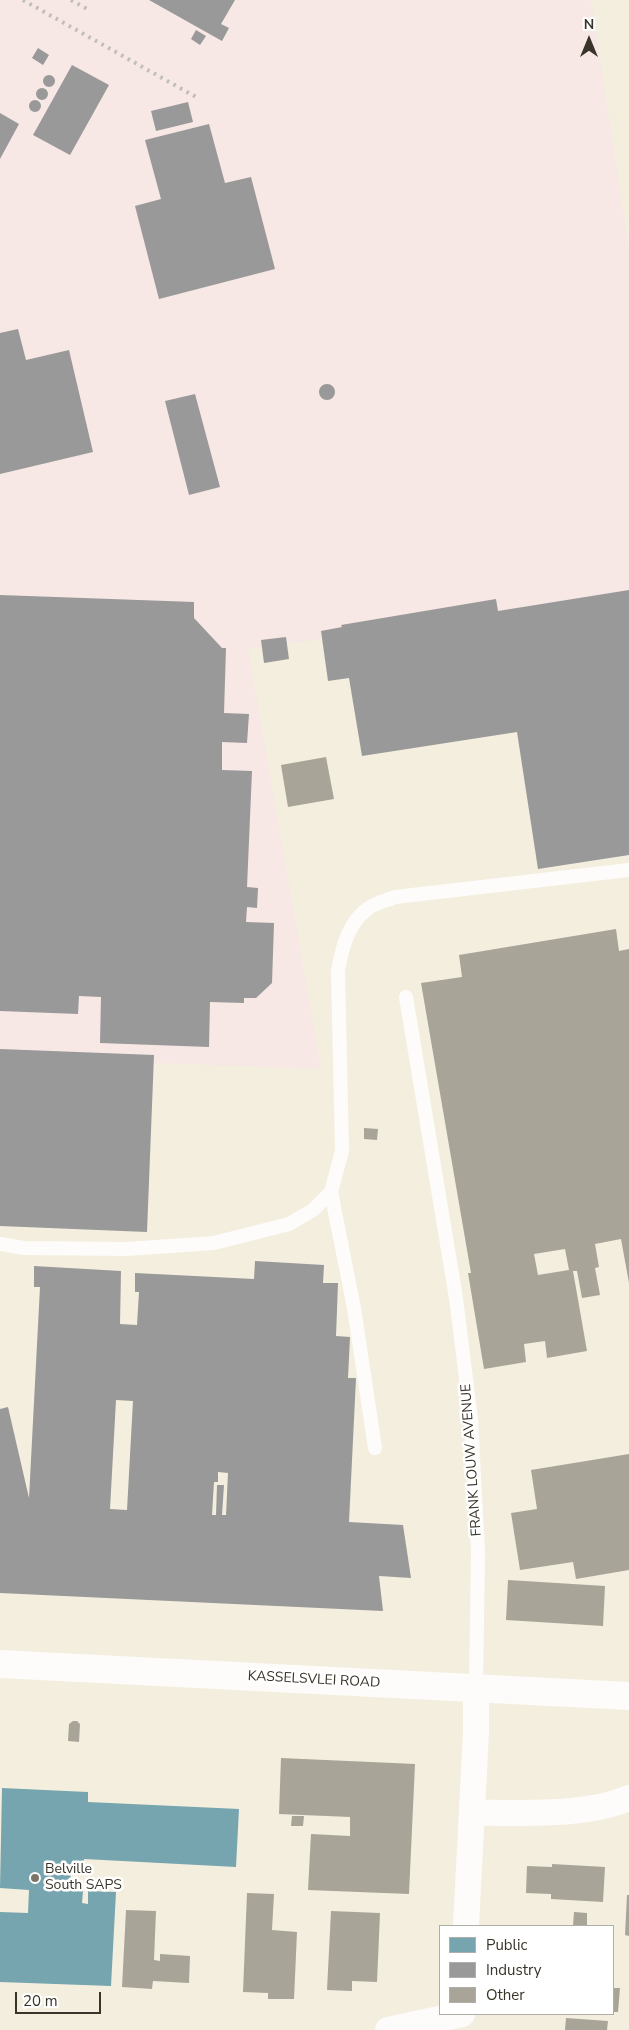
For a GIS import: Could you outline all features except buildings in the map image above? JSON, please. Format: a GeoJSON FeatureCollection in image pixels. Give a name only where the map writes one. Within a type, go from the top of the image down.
{"type":"FeatureCollection","features":[{"type":"Feature","properties":{"kind":"street","name":"KASSELSVLEI ROAD"},"geometry":{"type":"LineString","coordinates":[[0,1664],[629,1696]]}},
{"type":"Feature","properties":{"kind":"street","name":"FRANK LOUW AVENUE"},"geometry":{"type":"LineString","coordinates":[[466,1925],[476,1732],[476,1688]]}},
{"type":"Feature","properties":{"kind":"street"},"geometry":{"type":"LineString","coordinates":[[472,1813],[592,1808],[629,1798]]}},
{"type":"Feature","properties":{"kind":"street"},"geometry":{"type":"LineString","coordinates":[[388,2030],[457,2015]]}},
{"type":"Feature","properties":{"kind":"street"},"geometry":{"type":"LineString","coordinates":[[462,2015],[462,2030]]}},
{"type":"Feature","properties":{"kind":"lane"},"geometry":{"type":"LineString","coordinates":[[375,1448],[354,1308],[331,1192],[342,1151],[338,971],[342,946],[352,925],[371,906],[395,897],[629,870]]}},
{"type":"Feature","properties":{"kind":"lane","name":"FRANK LOUW AVENUE"},"geometry":{"type":"LineString","coordinates":[[406,997],[456,1298],[471,1419],[478,1551],[476,1688]]}},
{"type":"Feature","properties":{"kind":"lane"},"geometry":{"type":"LineString","coordinates":[[0,1244],[24,1248],[127,1250],[214,1243],[289,1224],[314,1210],[331,1192]]}},
{"type":"Feature","properties":{"kind":"shaded area"},"geometry":{"type":"Polygon","coordinates":[[[0,0],[591,0],[629,250],[629,597],[248,649],[321,1069],[0,1057],[0,0]]]}},
{"type":"Feature","properties":{"kind":"railway"},"geometry":{"type":"LineString","coordinates":[[23,0],[196,97]]}},
{"type":"Feature","properties":{"kind":"railway"},"geometry":{"type":"LineString","coordinates":[[71,0],[89,10]]}},
{"type":"Feature","properties":{"kind":"place","name":"Belville South SAPS"},"geometry":{"type":"Point","coordinates":[35,1878]}}]}
